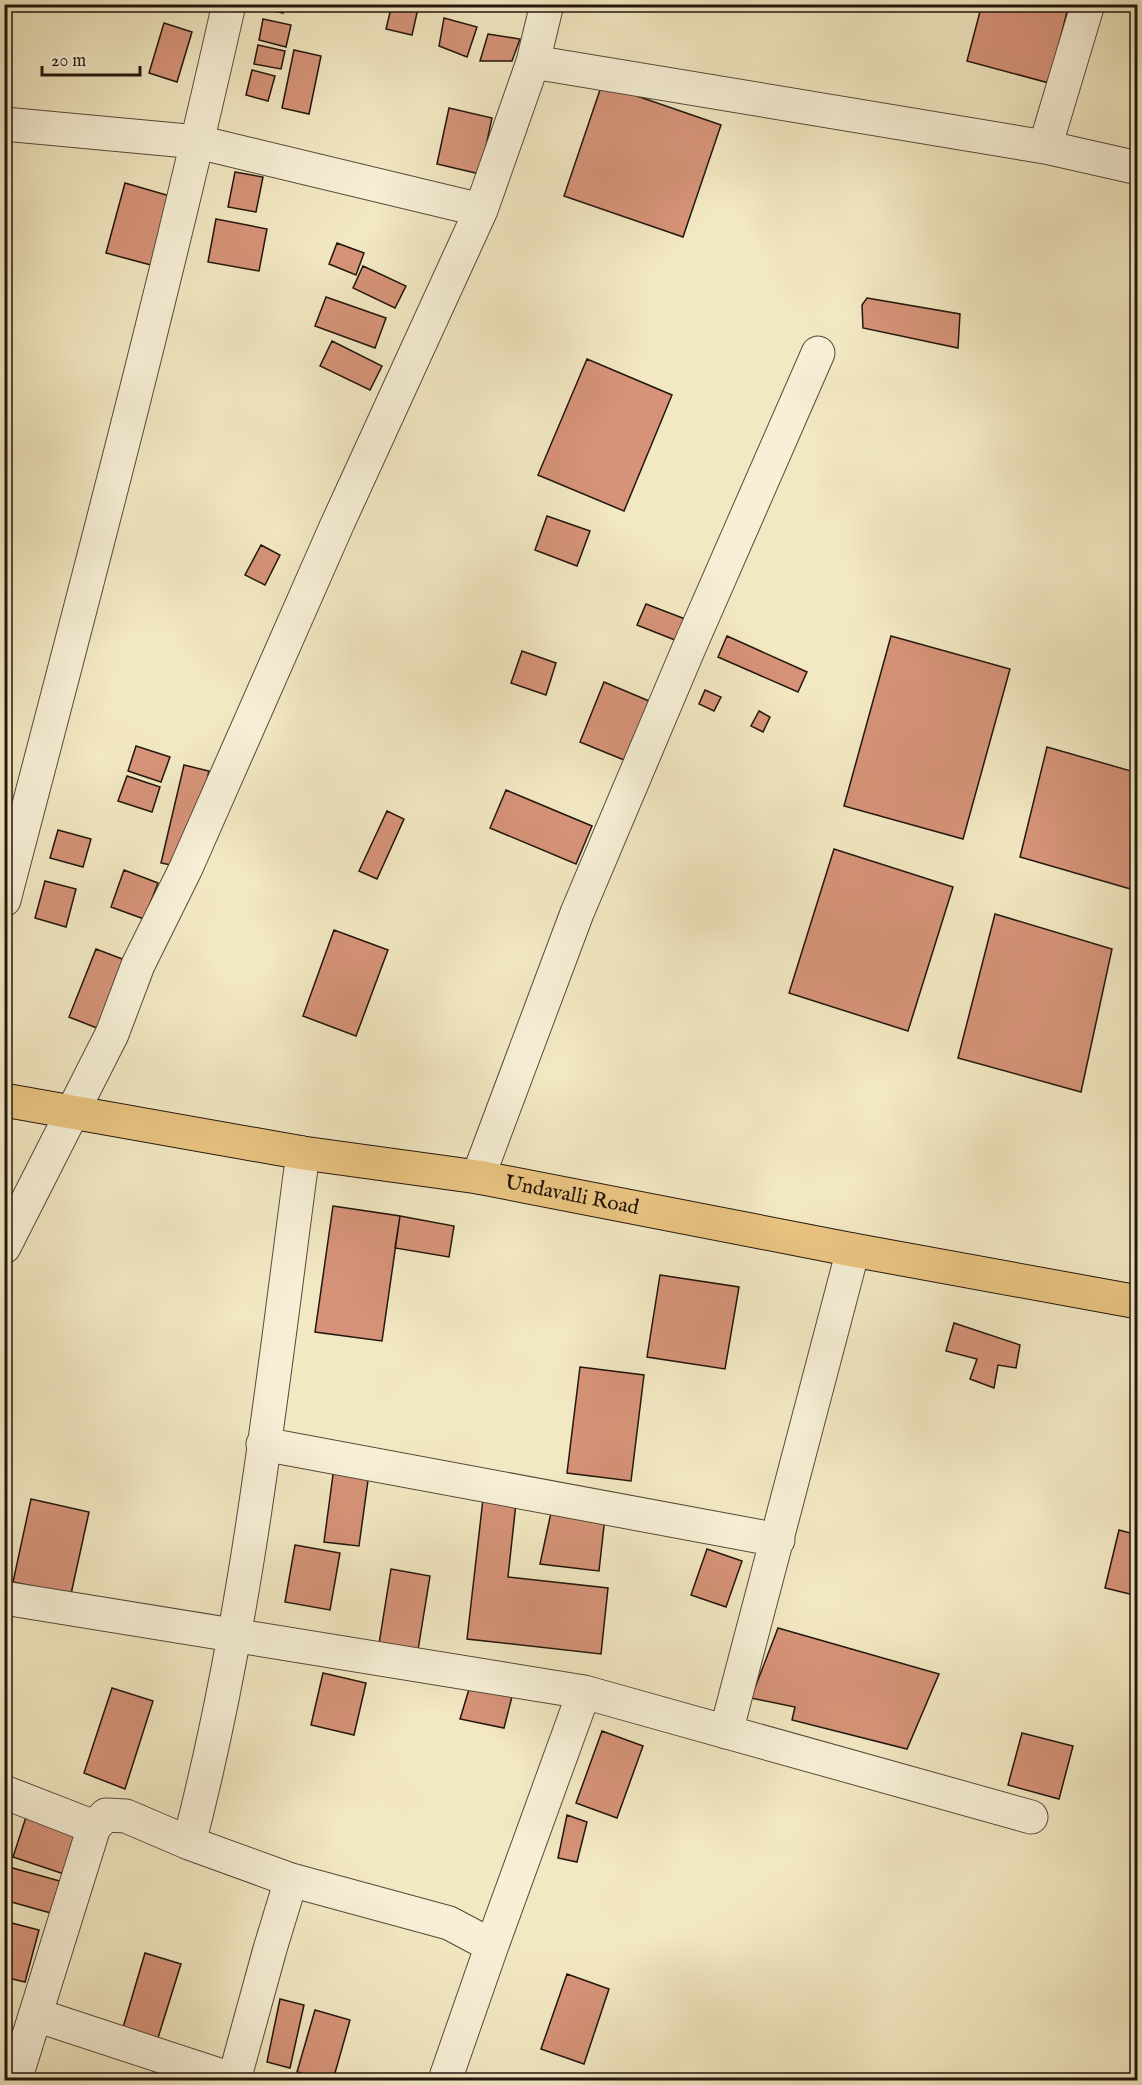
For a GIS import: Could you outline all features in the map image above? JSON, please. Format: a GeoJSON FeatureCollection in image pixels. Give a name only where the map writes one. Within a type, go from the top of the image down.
{"type":"FeatureCollection","features":[{"type":"Feature","properties":{"kind":"main road","name":"Undavalli Road"},"geometry":{"type":"LineString","coordinates":[[4,1100],[303,1153],[478,1177],[853,1250],[1137,1302]]}},
{"type":"Feature","properties":{"kind":"street"},"geometry":{"type":"LineString","coordinates":[[4,900],[101,531],[198,142],[229,4]]}},
{"type":"Feature","properties":{"kind":"street"},"geometry":{"type":"LineString","coordinates":[[4,1247],[112,1034],[138,965],[186,868],[336,527],[482,210],[533,62],[547,4]]}},
{"type":"Feature","properties":{"kind":"street"},"geometry":{"type":"LineString","coordinates":[[1045,147],[1088,4]]}},
{"type":"Feature","properties":{"kind":"street"},"geometry":{"type":"LineString","coordinates":[[533,62],[1045,147],[1137,168]]}},
{"type":"Feature","properties":{"kind":"street"},"geometry":{"type":"LineString","coordinates":[[4,124],[198,142],[482,210]]}},
{"type":"Feature","properties":{"kind":"street"},"geometry":{"type":"LineString","coordinates":[[478,1177],[577,913],[689,648],[818,353]]}},
{"type":"Feature","properties":{"kind":"street"},"geometry":{"type":"LineString","coordinates":[[189,1843],[236,1636],[251,1542],[303,1153]]}},
{"type":"Feature","properties":{"kind":"street"},"geometry":{"type":"LineString","coordinates":[[726,1732],[853,1250]]}},
{"type":"Feature","properties":{"kind":"street"},"geometry":{"type":"LineString","coordinates":[[263,1444],[778,1540]]}},
{"type":"Feature","properties":{"kind":"street"},"geometry":{"type":"LineString","coordinates":[[4,1598],[584,1692],[1031,1817]]}},
{"type":"Feature","properties":{"kind":"street"},"geometry":{"type":"LineString","coordinates":[[446,2080],[491,1948],[584,1692]]}},
{"type":"Feature","properties":{"kind":"street"},"geometry":{"type":"LineString","coordinates":[[4,1792],[94,1827]]}},
{"type":"Feature","properties":{"kind":"street"},"geometry":{"type":"LineString","coordinates":[[15,2080],[94,1827],[106,1815],[126,1816],[189,1843],[291,1880],[449,1923],[491,1948]]}},
{"type":"Feature","properties":{"kind":"street"},"geometry":{"type":"LineString","coordinates":[[36,2015],[234,2080],[291,1880]]}},
{"type":"Feature","properties":{"kind":"building"},"geometry":{"type":"Polygon","coordinates":[[[263,4],[285,4],[283,13],[262,8],[263,4]]]}},
{"type":"Feature","properties":{"kind":"building"},"geometry":{"type":"Polygon","coordinates":[[[392,4],[419,4],[412,35],[386,29],[392,4]]]}},
{"type":"Feature","properties":{"kind":"building"},"geometry":{"type":"Polygon","coordinates":[[[982,4],[1069,4],[1049,83],[967,61],[982,4]]]}},
{"type":"Feature","properties":{"kind":"building"},"geometry":{"type":"Polygon","coordinates":[[[444,18],[477,27],[467,57],[439,46],[444,18]]]}},
{"type":"Feature","properties":{"kind":"building"},"geometry":{"type":"Polygon","coordinates":[[[263,19],[291,25],[286,47],[259,40],[263,19]]]}},
{"type":"Feature","properties":{"kind":"building"},"geometry":{"type":"Polygon","coordinates":[[[164,23],[192,32],[177,82],[149,73],[164,23]]]}},
{"type":"Feature","properties":{"kind":"building"},"geometry":{"type":"Polygon","coordinates":[[[488,34],[520,39],[512,61],[480,61],[488,34]]]}},
{"type":"Feature","properties":{"kind":"building"},"geometry":{"type":"Polygon","coordinates":[[[258,45],[285,51],[281,69],[254,64],[258,45]]]}},
{"type":"Feature","properties":{"kind":"building"},"geometry":{"type":"Polygon","coordinates":[[[294,50],[321,56],[309,114],[282,108],[294,50]]]}},
{"type":"Feature","properties":{"kind":"building"},"geometry":{"type":"Polygon","coordinates":[[[252,70],[275,76],[268,101],[246,95],[252,70]]]}},
{"type":"Feature","properties":{"kind":"building"},"geometry":{"type":"Polygon","coordinates":[[[602,84],[721,125],[683,237],[564,196],[602,84]]]}},
{"type":"Feature","properties":{"kind":"building"},"geometry":{"type":"Polygon","coordinates":[[[449,108],[492,118],[480,174],[437,164],[449,108]]]}},
{"type":"Feature","properties":{"kind":"building"},"geometry":{"type":"Polygon","coordinates":[[[235,172],[263,177],[256,212],[228,207],[235,172]]]}},
{"type":"Feature","properties":{"kind":"building"},"geometry":{"type":"Polygon","coordinates":[[[125,183],[170,196],[151,265],[106,253],[125,183]]]}},
{"type":"Feature","properties":{"kind":"building"},"geometry":{"type":"Polygon","coordinates":[[[216,219],[267,229],[259,271],[208,262],[216,219]]]}},
{"type":"Feature","properties":{"kind":"building"},"geometry":{"type":"Polygon","coordinates":[[[337,243],[364,253],[356,275],[329,264],[337,243]]]}},
{"type":"Feature","properties":{"kind":"building"},"geometry":{"type":"Polygon","coordinates":[[[363,266],[406,286],[395,308],[353,288],[363,266]]]}},
{"type":"Feature","properties":{"kind":"building"},"geometry":{"type":"Polygon","coordinates":[[[326,297],[386,318],[375,348],[315,326],[326,297]]]}},
{"type":"Feature","properties":{"kind":"building"},"geometry":{"type":"Polygon","coordinates":[[[867,298],[960,314],[958,348],[863,328],[862,305],[867,298]]]}},
{"type":"Feature","properties":{"kind":"building"},"geometry":{"type":"Polygon","coordinates":[[[332,341],[382,366],[370,390],[320,366],[332,341]]]}},
{"type":"Feature","properties":{"kind":"building"},"geometry":{"type":"Polygon","coordinates":[[[587,359],[672,395],[624,511],[538,475],[587,359]]]}},
{"type":"Feature","properties":{"kind":"building"},"geometry":{"type":"Polygon","coordinates":[[[547,516],[590,531],[577,566],[535,550],[547,516]]]}},
{"type":"Feature","properties":{"kind":"building"},"geometry":{"type":"Polygon","coordinates":[[[261,545],[280,555],[265,585],[245,575],[261,545]]]}},
{"type":"Feature","properties":{"kind":"building"},"geometry":{"type":"Polygon","coordinates":[[[646,604],[693,622],[685,644],[637,625],[646,604]]]}},
{"type":"Feature","properties":{"kind":"building"},"geometry":{"type":"Polygon","coordinates":[[[727,636],[807,672],[798,692],[718,657],[727,636]]]}},
{"type":"Feature","properties":{"kind":"building"},"geometry":{"type":"Polygon","coordinates":[[[891,636],[1010,669],[963,839],[844,806],[891,636]]]}},
{"type":"Feature","properties":{"kind":"building"},"geometry":{"type":"Polygon","coordinates":[[[522,651],[556,663],[546,695],[511,683],[522,651]]]}},
{"type":"Feature","properties":{"kind":"building"},"geometry":{"type":"Polygon","coordinates":[[[604,682],[649,701],[624,760],[580,742],[604,682]]]}},
{"type":"Feature","properties":{"kind":"building"},"geometry":{"type":"Polygon","coordinates":[[[705,690],[721,697],[714,711],[699,704],[705,690]]]}},
{"type":"Feature","properties":{"kind":"building"},"geometry":{"type":"Polygon","coordinates":[[[759,711],[770,717],[763,732],[751,726],[759,711]]]}},
{"type":"Feature","properties":{"kind":"building"},"geometry":{"type":"Polygon","coordinates":[[[136,746],[170,757],[161,782],[128,771],[136,746]]]}},
{"type":"Feature","properties":{"kind":"building"},"geometry":{"type":"Polygon","coordinates":[[[1047,747],[1138,773],[1138,877],[1134,890],[1020,857],[1047,747]]]}},
{"type":"Feature","properties":{"kind":"building"},"geometry":{"type":"Polygon","coordinates":[[[184,765],[209,771],[186,868],[161,863],[184,765]]]}},
{"type":"Feature","properties":{"kind":"building"},"geometry":{"type":"Polygon","coordinates":[[[127,776],[160,787],[152,812],[118,801],[127,776]]]}},
{"type":"Feature","properties":{"kind":"building"},"geometry":{"type":"Polygon","coordinates":[[[506,790],[592,826],[576,864],[490,828],[506,790]]]}},
{"type":"Feature","properties":{"kind":"building"},"geometry":{"type":"Polygon","coordinates":[[[387,811],[404,819],[377,879],[359,871],[387,811]]]}},
{"type":"Feature","properties":{"kind":"building"},"geometry":{"type":"Polygon","coordinates":[[[58,830],[91,839],[83,867],[50,858],[58,830]]]}},
{"type":"Feature","properties":{"kind":"building"},"geometry":{"type":"Polygon","coordinates":[[[834,849],[953,887],[908,1031],[789,993],[834,849]]]}},
{"type":"Feature","properties":{"kind":"building"},"geometry":{"type":"Polygon","coordinates":[[[124,870],[158,883],[144,919],[111,907],[124,870]]]}},
{"type":"Feature","properties":{"kind":"building"},"geometry":{"type":"Polygon","coordinates":[[[45,881],[76,889],[66,927],[35,918],[45,881]]]}},
{"type":"Feature","properties":{"kind":"building"},"geometry":{"type":"Polygon","coordinates":[[[995,914],[1112,949],[1081,1092],[958,1058],[995,914]]]}},
{"type":"Feature","properties":{"kind":"building"},"geometry":{"type":"Polygon","coordinates":[[[334,930],[388,950],[356,1036],[303,1016],[334,930]]]}},
{"type":"Feature","properties":{"kind":"building"},"geometry":{"type":"Polygon","coordinates":[[[96,949],[138,965],[112,1034],[69,1017],[96,949]]]}},
{"type":"Feature","properties":{"kind":"building"},"geometry":{"type":"Polygon","coordinates":[[[333,1206],[400,1216],[382,1341],[315,1332],[333,1206]]]}},
{"type":"Feature","properties":{"kind":"building"},"geometry":{"type":"Polygon","coordinates":[[[400,1216],[454,1226],[449,1257],[395,1248],[400,1216]]]}},
{"type":"Feature","properties":{"kind":"building"},"geometry":{"type":"Polygon","coordinates":[[[660,1275],[739,1287],[725,1369],[647,1357],[660,1275]]]}},
{"type":"Feature","properties":{"kind":"building"},"geometry":{"type":"Polygon","coordinates":[[[954,1323],[1020,1345],[1016,1368],[998,1365],[994,1388],[970,1379],[977,1359],[946,1351],[954,1323]]]}},
{"type":"Feature","properties":{"kind":"building"},"geometry":{"type":"Polygon","coordinates":[[[580,1367],[644,1375],[631,1481],[567,1473],[580,1367]]]}},
{"type":"Feature","properties":{"kind":"building"},"geometry":{"type":"Polygon","coordinates":[[[334,1467],[369,1473],[359,1546],[324,1542],[334,1467]]]}},
{"type":"Feature","properties":{"kind":"building"},"geometry":{"type":"Polygon","coordinates":[[[31,1499],[89,1512],[71,1594],[13,1582],[31,1499]]]}},
{"type":"Feature","properties":{"kind":"building"},"geometry":{"type":"Polygon","coordinates":[[[483,1499],[516,1503],[508,1577],[608,1588],[601,1654],[467,1639],[483,1499]]]}},
{"type":"Feature","properties":{"kind":"building"},"geometry":{"type":"Polygon","coordinates":[[[552,1508],[606,1508],[599,1571],[540,1564],[552,1508]]]}},
{"type":"Feature","properties":{"kind":"building"},"geometry":{"type":"Polygon","coordinates":[[[1119,1530],[1138,1535],[1138,1596],[1105,1588],[1119,1530]]]}},
{"type":"Feature","properties":{"kind":"building"},"geometry":{"type":"Polygon","coordinates":[[[295,1545],[340,1553],[330,1610],[285,1602],[295,1545]]]}},
{"type":"Feature","properties":{"kind":"building"},"geometry":{"type":"Polygon","coordinates":[[[707,1549],[742,1561],[726,1607],[691,1595],[707,1549]]]}},
{"type":"Feature","properties":{"kind":"building"},"geometry":{"type":"Polygon","coordinates":[[[391,1569],[430,1576],[417,1656],[378,1650],[391,1569]]]}},
{"type":"Feature","properties":{"kind":"building"},"geometry":{"type":"Polygon","coordinates":[[[778,1628],[939,1674],[907,1749],[792,1720],[795,1707],[751,1698],[778,1628]]]}},
{"type":"Feature","properties":{"kind":"building"},"geometry":{"type":"Polygon","coordinates":[[[323,1673],[366,1683],[354,1735],[311,1725],[323,1673]]]}},
{"type":"Feature","properties":{"kind":"building"},"geometry":{"type":"Polygon","coordinates":[[[516,1681],[504,1728],[460,1719],[470,1686],[516,1681]]]}},
{"type":"Feature","properties":{"kind":"building"},"geometry":{"type":"Polygon","coordinates":[[[112,1688],[153,1701],[125,1789],[84,1773],[112,1688]]]}},
{"type":"Feature","properties":{"kind":"building"},"geometry":{"type":"Polygon","coordinates":[[[602,1731],[643,1746],[617,1818],[576,1803],[602,1731]]]}},
{"type":"Feature","properties":{"kind":"building"},"geometry":{"type":"Polygon","coordinates":[[[1022,1733],[1073,1746],[1059,1799],[1008,1785],[1022,1733]]]}},
{"type":"Feature","properties":{"kind":"building"},"geometry":{"type":"Polygon","coordinates":[[[567,1815],[587,1822],[577,1862],[558,1858],[567,1815]]]}},
{"type":"Feature","properties":{"kind":"building"},"geometry":{"type":"Polygon","coordinates":[[[26,1817],[80,1835],[67,1875],[13,1857],[26,1817]]]}},
{"type":"Feature","properties":{"kind":"building"},"geometry":{"type":"Polygon","coordinates":[[[9,1867],[67,1883],[58,1915],[4,1900],[4,1885],[9,1867]]]}},
{"type":"Feature","properties":{"kind":"building"},"geometry":{"type":"Polygon","coordinates":[[[4,1921],[39,1930],[25,1982],[4,1977],[4,1921]]]}},
{"type":"Feature","properties":{"kind":"building"},"geometry":{"type":"Polygon","coordinates":[[[145,1953],[181,1964],[157,2041],[122,2031],[145,1953]]]}},
{"type":"Feature","properties":{"kind":"building"},"geometry":{"type":"Polygon","coordinates":[[[567,1974],[609,1989],[584,2064],[541,2049],[567,1974]]]}},
{"type":"Feature","properties":{"kind":"building"},"geometry":{"type":"Polygon","coordinates":[[[280,1999],[304,2005],[290,2068],[267,2062],[280,1999]]]}},
{"type":"Feature","properties":{"kind":"building"},"geometry":{"type":"Polygon","coordinates":[[[315,2010],[350,2020],[333,2080],[297,2072],[315,2010]]]}}]}
